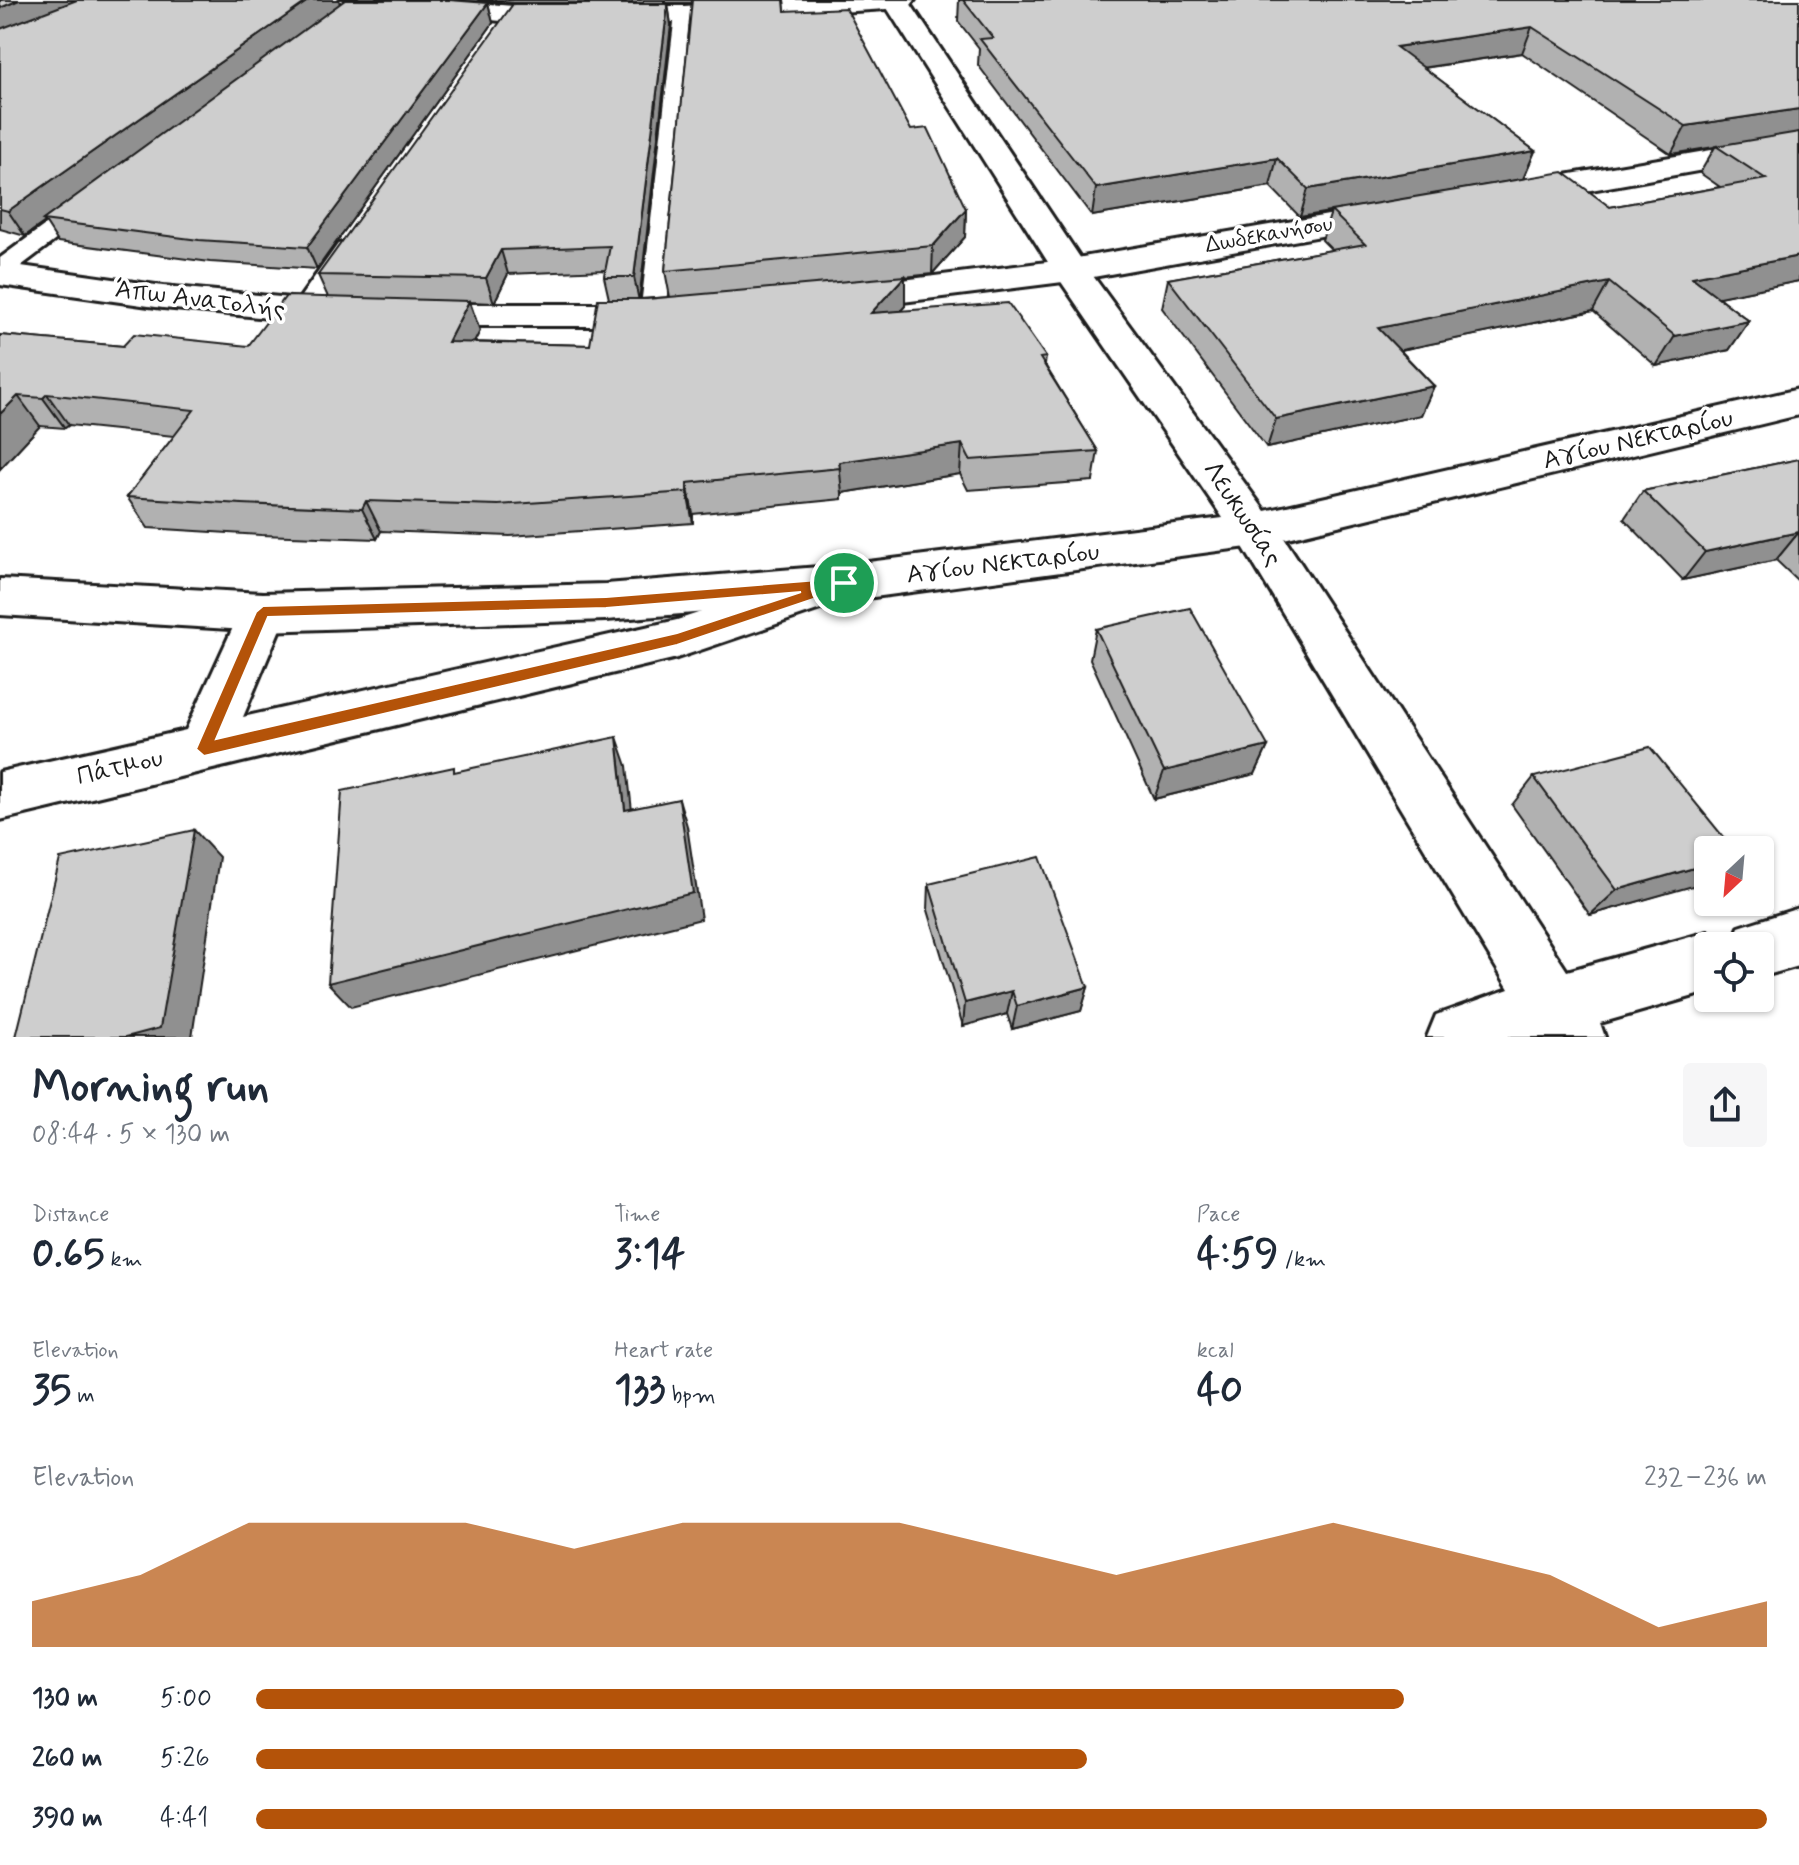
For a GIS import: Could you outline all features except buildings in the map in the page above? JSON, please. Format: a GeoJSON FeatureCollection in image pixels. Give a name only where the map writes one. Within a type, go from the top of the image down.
{"type":"FeatureCollection","features":[{"type":"Feature","properties":{"kind":"street","name":"Λευκωσίας"},"geometry":{"type":"LineString","coordinates":[[895,0],[1071,270],[1255,530],[1564,1021]]}},
{"type":"Feature","properties":{"kind":"street"},"geometry":{"type":"LineString","coordinates":[[358,1],[513,14],[684,14],[902,0]]}},
{"type":"Feature","properties":{"kind":"street"},"geometry":{"type":"LineString","coordinates":[[1489,197],[1799,144]]}},
{"type":"Feature","properties":{"kind":"street","name":"Δωδεκανήσου"},"geometry":{"type":"LineString","coordinates":[[1071,270],[1412,211]]}},
{"type":"Feature","properties":{"kind":"street"},"geometry":{"type":"LineString","coordinates":[[809,302],[1071,270]]}},
{"type":"Feature","properties":{"kind":"street","name":"Άπω Ανατολής"},"geometry":{"type":"LineString","coordinates":[[0,272],[163,297],[303,312],[470,317],[669,314]]}},
{"type":"Feature","properties":{"kind":"street","name":"Αγίου Νεκταρίου"},"geometry":{"type":"LineString","coordinates":[[0,597],[263,612],[606,602],[844,583],[1255,530],[1799,402]]}},
{"type":"Feature","properties":{"kind":"street","name":"Πάτμου"},"geometry":{"type":"LineString","coordinates":[[0,796],[677,639],[844,583]]}},
{"type":"Feature","properties":{"kind":"street"},"geometry":{"type":"LineString","coordinates":[[204,749],[263,612]]}},
{"type":"Feature","properties":{"kind":"street"},"geometry":{"type":"LineString","coordinates":[[1774,944],[1799,937]]}},
{"type":"Feature","properties":{"kind":"street"},"geometry":{"type":"LineString","coordinates":[[1458,1037],[1564,1021],[1694,968]]}},
{"type":"Feature","properties":{"kind":"lane"},"geometry":{"type":"LineString","coordinates":[[337,20],[358,1]]}},
{"type":"Feature","properties":{"kind":"lane"},"geometry":{"type":"LineString","coordinates":[[495,40],[513,14]]}},
{"type":"Feature","properties":{"kind":"lane"},"geometry":{"type":"LineString","coordinates":[[669,314],[684,14]]}},
{"type":"Feature","properties":{"kind":"lane"},"geometry":{"type":"LineString","coordinates":[[0,272],[100,196]]}},
{"type":"Feature","properties":{"kind":"lane"},"geometry":{"type":"LineString","coordinates":[[303,312],[358,234]]}},
{"type":"Feature","properties":{"kind":"route"},"geometry":{"type":"LineString","coordinates":[[844,583],[677,639],[204,749],[263,612],[606,602],[844,583]]}}]}
